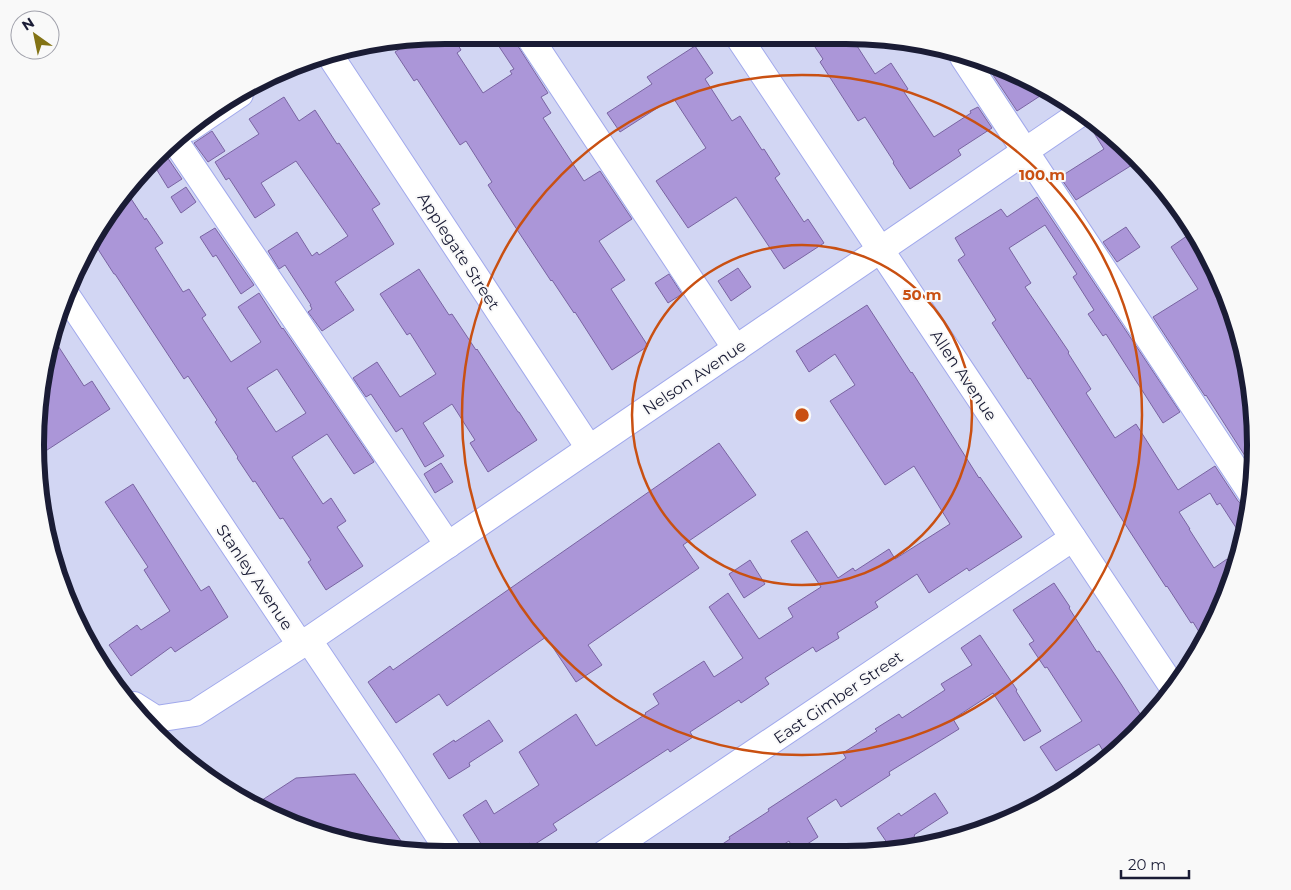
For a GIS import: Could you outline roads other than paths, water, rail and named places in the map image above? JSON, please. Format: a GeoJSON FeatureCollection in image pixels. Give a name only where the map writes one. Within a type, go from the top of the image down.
{"type":"FeatureCollection","features":[{"type":"Feature","properties":{"kind":"street"},"geometry":{"type":"LineString","coordinates":[[534,44],[736,349]]}},
{"type":"Feature","properties":{"kind":"street","name":"Allen Avenue"},"geometry":{"type":"LineString","coordinates":[[744,44],[1169,682]]}},
{"type":"Feature","properties":{"kind":"street","name":"Applegate Street"},"geometry":{"type":"LineString","coordinates":[[333,60],[589,448]]}},
{"type":"Feature","properties":{"kind":"street"},"geometry":{"type":"LineString","coordinates":[[966,62],[1245,484]]}},
{"type":"Feature","properties":{"kind":"street","name":"Nelson Avenue"},"geometry":{"type":"LineString","coordinates":[[146,713],[156,719],[195,714],[307,641],[1076,116]]}},
{"type":"Feature","properties":{"kind":"street"},"geometry":{"type":"LineString","coordinates":[[178,145],[448,545]]}},
{"type":"Feature","properties":{"kind":"street","name":"Stanley Avenue"},"geometry":{"type":"LineString","coordinates":[[70,302],[292,632],[295,636],[307,641],[314,648],[445,846]]}},
{"type":"Feature","properties":{"kind":"street","name":"East Gimber Street"},"geometry":{"type":"LineString","coordinates":[[615,846],[1073,538]]}}]}
